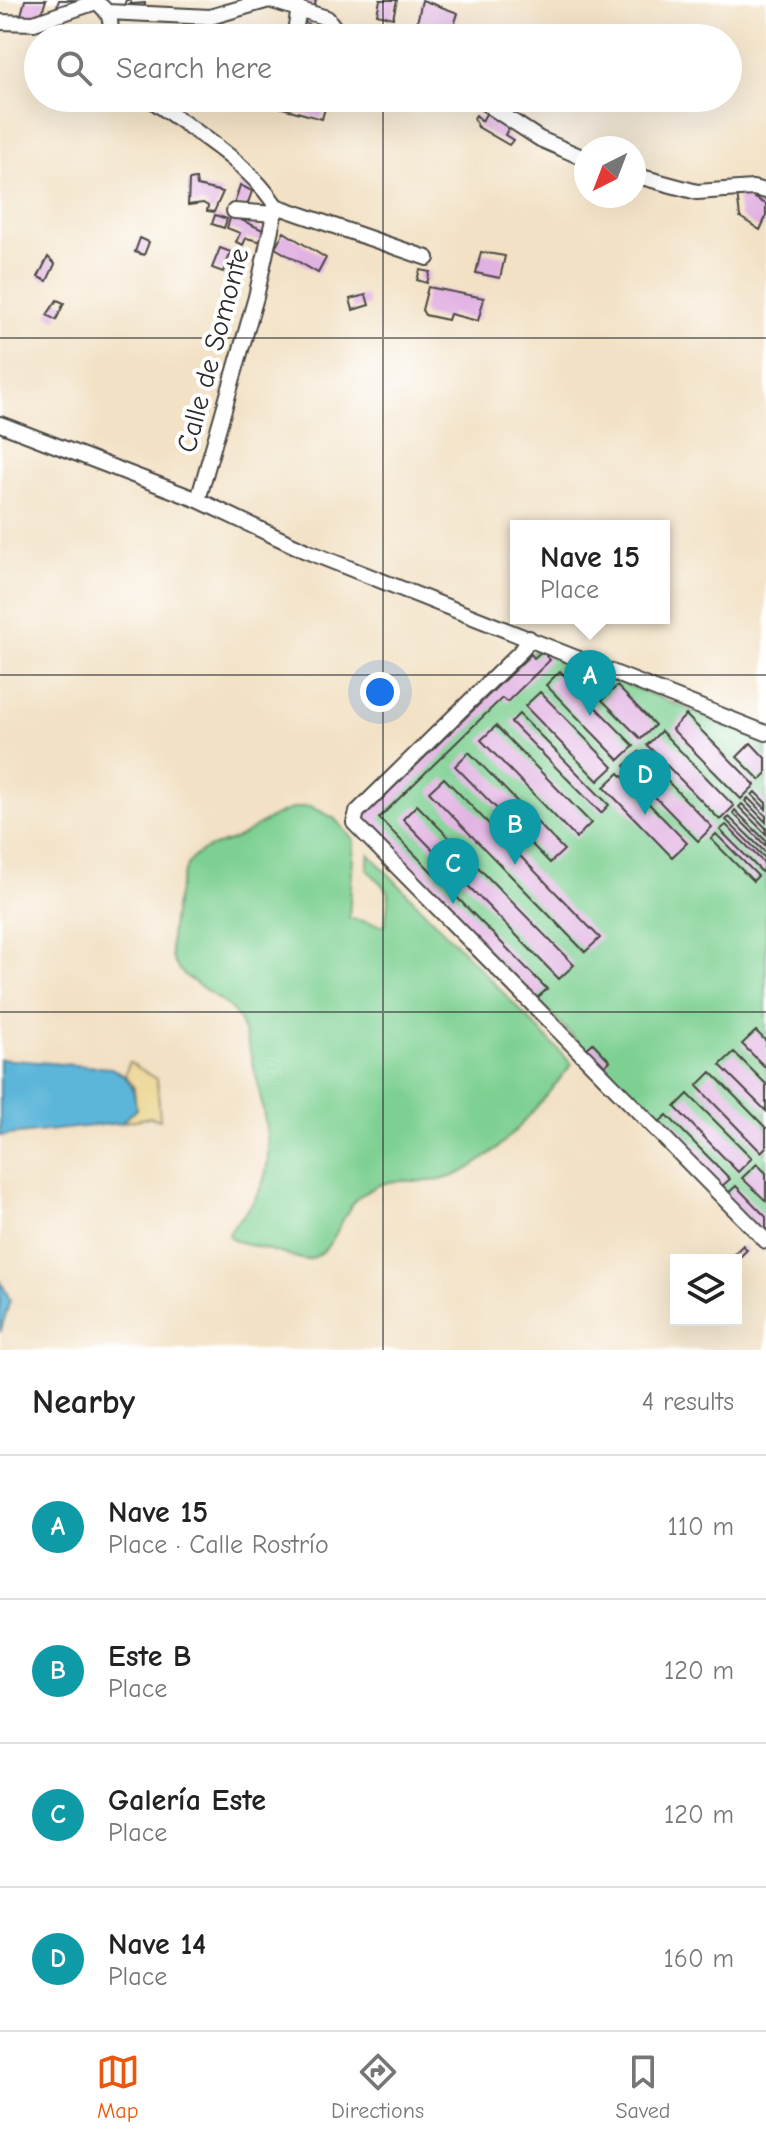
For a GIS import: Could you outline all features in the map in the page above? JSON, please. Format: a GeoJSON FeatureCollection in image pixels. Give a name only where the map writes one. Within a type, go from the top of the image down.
{"type":"FeatureCollection","features":[{"type":"Feature","properties":{"kind":"street"},"geometry":{"type":"LineString","coordinates":[[0,22],[34,23],[100,5],[210,17],[269,0],[327,18],[332,24]]}},
{"type":"Feature","properties":{"kind":"street"},"geometry":{"type":"LineString","coordinates":[[296,24],[299,8]]}},
{"type":"Feature","properties":{"kind":"street"},"geometry":{"type":"LineString","coordinates":[[168,112],[241,165],[261,184],[276,210]]}},
{"type":"Feature","properties":{"kind":"street"},"geometry":{"type":"LineString","coordinates":[[499,112],[540,139],[574,154]]}},
{"type":"Feature","properties":{"kind":"street"},"geometry":{"type":"LineString","coordinates":[[646,179],[697,192],[753,188],[766,191]]}},
{"type":"Feature","properties":{"kind":"street","name":"Calle de Somonte"},"geometry":{"type":"LineString","coordinates":[[234,211],[276,210],[427,258]]}},
{"type":"Feature","properties":{"kind":"street","name":"Calle de Somonte"},"geometry":{"type":"LineString","coordinates":[[198,500],[252,312],[276,210]]}},
{"type":"Feature","properties":{"kind":"street"},"geometry":{"type":"LineString","coordinates":[[0,424],[198,500],[306,551],[766,733]]}},
{"type":"Feature","properties":{"kind":"street"},"geometry":{"type":"LineString","coordinates":[[529,638],[523,649],[357,812],[354,823],[766,1241]]}},
{"type":"Feature","properties":{"kind":"green space"},"geometry":{"type":"Polygon","coordinates":[[[537,648],[766,741],[766,1235],[361,819],[537,648]]]}},
{"type":"Feature","properties":{"kind":"green space"},"geometry":{"type":"Polygon","coordinates":[[[310,806],[334,818],[354,840],[349,918],[385,926],[389,892],[367,869],[369,854],[572,1064],[518,1128],[485,1158],[451,1177],[387,1182],[363,1194],[348,1211],[324,1250],[305,1260],[233,1240],[229,1235],[255,1198],[265,1175],[268,1150],[261,1102],[252,1059],[236,1015],[177,967],[171,951],[171,939],[182,879],[196,855],[233,840],[281,813],[310,806]]]}},
{"type":"Feature","properties":{"kind":"sand"},"geometry":{"type":"Polygon","coordinates":[[[129,1062],[157,1079],[160,1120],[150,1117],[121,1123],[136,1109],[134,1087],[125,1075],[129,1062]]]}},
{"type":"Feature","properties":{"kind":"water"},"geometry":{"type":"Polygon","coordinates":[[[0,1059],[111,1068],[131,1084],[136,1109],[121,1123],[0,1136],[0,1059]]]}},
{"type":"Feature","properties":{"kind":"water"},"geometry":{"type":"Polygon","coordinates":[[[0,1280],[10,1300],[0,1333],[0,1280]]]}},
{"type":"Feature","properties":{"kind":"building"},"geometry":{"type":"Polygon","coordinates":[[[25,0],[46,0],[40,18],[21,15],[25,0]]]}},
{"type":"Feature","properties":{"kind":"building"},"geometry":{"type":"Polygon","coordinates":[[[59,0],[75,0],[79,5],[54,15],[59,0]]]}},
{"type":"Feature","properties":{"kind":"building"},"geometry":{"type":"Polygon","coordinates":[[[126,0],[131,0],[131,4],[145,3],[145,10],[123,9],[126,0]]]}},
{"type":"Feature","properties":{"kind":"building"},"geometry":{"type":"Polygon","coordinates":[[[288,0],[316,0],[314,8],[288,0]]]}},
{"type":"Feature","properties":{"kind":"building"},"geometry":{"type":"Polygon","coordinates":[[[380,0],[397,0],[393,18],[377,14],[380,0]]]}},
{"type":"Feature","properties":{"kind":"building"},"geometry":{"type":"Polygon","coordinates":[[[422,0],[458,13],[454,24],[417,23],[422,0]]]}},
{"type":"Feature","properties":{"kind":"building"},"geometry":{"type":"Polygon","coordinates":[[[297,112],[324,112],[322,119],[297,112]]]}},
{"type":"Feature","properties":{"kind":"building"},"geometry":{"type":"Polygon","coordinates":[[[487,112],[509,127],[505,135],[513,140],[509,145],[478,127],[474,118],[476,115],[482,121],[487,112]]]}},
{"type":"Feature","properties":{"kind":"building"},"geometry":{"type":"Polygon","coordinates":[[[196,179],[197,186],[223,192],[214,212],[207,211],[208,206],[203,203],[188,205],[189,180],[196,179]]]}},
{"type":"Feature","properties":{"kind":"building"},"geometry":{"type":"Polygon","coordinates":[[[240,185],[252,191],[247,206],[234,205],[240,185]]]}},
{"type":"Feature","properties":{"kind":"building"},"geometry":{"type":"Polygon","coordinates":[[[754,192],[755,198],[766,204],[766,217],[760,230],[740,217],[737,193],[754,192]]]}},
{"type":"Feature","properties":{"kind":"building"},"geometry":{"type":"Polygon","coordinates":[[[215,215],[227,219],[224,228],[212,224],[215,215]]]}},
{"type":"Feature","properties":{"kind":"building"},"geometry":{"type":"Polygon","coordinates":[[[231,215],[267,232],[263,242],[246,238],[243,245],[236,242],[240,233],[227,228],[231,215]]]}},
{"type":"Feature","properties":{"kind":"building"},"geometry":{"type":"Polygon","coordinates":[[[284,232],[326,258],[318,273],[275,248],[284,232]]]}},
{"type":"Feature","properties":{"kind":"building"},"geometry":{"type":"Polygon","coordinates":[[[140,238],[149,242],[144,255],[135,252],[140,238]]]}},
{"type":"Feature","properties":{"kind":"building"},"geometry":{"type":"Polygon","coordinates":[[[220,248],[231,252],[223,272],[212,268],[220,248]]]}},
{"type":"Feature","properties":{"kind":"building"},"geometry":{"type":"Polygon","coordinates":[[[481,252],[505,256],[500,278],[476,273],[481,252]]]}},
{"type":"Feature","properties":{"kind":"building"},"geometry":{"type":"Polygon","coordinates":[[[48,257],[55,264],[47,281],[38,277],[48,257]]]}},
{"type":"Feature","properties":{"kind":"building"},"geometry":{"type":"Polygon","coordinates":[[[420,270],[430,272],[427,283],[417,280],[420,270]]]}},
{"type":"Feature","properties":{"kind":"building"},"geometry":{"type":"Polygon","coordinates":[[[428,287],[484,298],[478,321],[450,314],[448,320],[425,315],[422,310],[428,287]]]}},
{"type":"Feature","properties":{"kind":"building"},"geometry":{"type":"Polygon","coordinates":[[[366,295],[369,305],[353,310],[350,299],[366,295]]]}},
{"type":"Feature","properties":{"kind":"building"},"geometry":{"type":"Polygon","coordinates":[[[57,300],[64,303],[56,320],[47,315],[57,300]]]}},
{"type":"Feature","properties":{"kind":"building"},"geometry":{"type":"Polygon","coordinates":[[[542,651],[549,653],[546,656],[550,660],[507,702],[502,698],[379,818],[547,989],[536,999],[361,819],[531,654],[534,658],[542,651]]]}},
{"type":"Feature","properties":{"kind":"building"},"geometry":{"type":"Polygon","coordinates":[[[560,671],[634,746],[619,760],[546,685],[560,671]]]}},
{"type":"Feature","properties":{"kind":"building"},"geometry":{"type":"Polygon","coordinates":[[[617,686],[655,725],[641,739],[602,700],[617,686]]]}},
{"type":"Feature","properties":{"kind":"building"},"geometry":{"type":"Polygon","coordinates":[[[540,692],[613,767],[598,781],[525,706],[540,692]]]}},
{"type":"Feature","properties":{"kind":"building"},"geometry":{"type":"Polygon","coordinates":[[[519,714],[609,805],[601,813],[511,722],[519,714]]]}},
{"type":"Feature","properties":{"kind":"building"},"geometry":{"type":"Polygon","coordinates":[[[686,715],[755,785],[741,799],[672,729],[686,715]]]}},
{"type":"Feature","properties":{"kind":"building"},"geometry":{"type":"Polygon","coordinates":[[[496,726],[591,823],[576,838],[481,740],[496,726]]]}},
{"type":"Feature","properties":{"kind":"building"},"geometry":{"type":"Polygon","coordinates":[[[661,731],[734,806],[720,820],[647,745],[661,731]]]}},
{"type":"Feature","properties":{"kind":"building"},"geometry":{"type":"Polygon","coordinates":[[[751,743],[766,759],[766,774],[760,780],[737,757],[751,743]]]}},
{"type":"Feature","properties":{"kind":"building"},"geometry":{"type":"Polygon","coordinates":[[[469,752],[564,850],[550,863],[455,766],[469,752]]]}},
{"type":"Feature","properties":{"kind":"building"},"geometry":{"type":"Polygon","coordinates":[[[639,752],[712,827],[698,841],[625,766],[639,752]]]}},
{"type":"Feature","properties":{"kind":"building"},"geometry":{"type":"Polygon","coordinates":[[[619,773],[687,843],[672,857],[604,787],[619,773]]]}},
{"type":"Feature","properties":{"kind":"building"},"geometry":{"type":"Polygon","coordinates":[[[444,778],[600,938],[585,952],[429,792],[444,778]]]}},
{"type":"Feature","properties":{"kind":"building"},"geometry":{"type":"Polygon","coordinates":[[[755,792],[766,803],[766,809],[752,795],[755,792]]]}},
{"type":"Feature","properties":{"kind":"building"},"geometry":{"type":"Polygon","coordinates":[[[748,798],[766,816],[766,822],[745,801],[748,798]]]}},
{"type":"Feature","properties":{"kind":"building"},"geometry":{"type":"Polygon","coordinates":[[[742,804],[766,828],[766,834],[739,807],[742,804]]]}},
{"type":"Feature","properties":{"kind":"building"},"geometry":{"type":"Polygon","coordinates":[[[417,805],[574,965],[559,979],[403,819],[417,805]]]}},
{"type":"Feature","properties":{"kind":"building"},"geometry":{"type":"Polygon","coordinates":[[[735,810],[766,841],[766,846],[733,813],[735,810]]]}},
{"type":"Feature","properties":{"kind":"building"},"geometry":{"type":"Polygon","coordinates":[[[729,817],[766,853],[766,859],[726,820],[729,817]]]}},
{"type":"Feature","properties":{"kind":"building"},"geometry":{"type":"Polygon","coordinates":[[[726,825],[766,865],[762,872],[720,830],[726,825]]]}},
{"type":"Feature","properties":{"kind":"building"},"geometry":{"type":"Polygon","coordinates":[[[716,834],[758,876],[753,881],[711,839],[716,834]]]}},
{"type":"Feature","properties":{"kind":"building"},"geometry":{"type":"Polygon","coordinates":[[[756,1031],[766,1041],[766,1068],[742,1044],[756,1031]]]}},
{"type":"Feature","properties":{"kind":"building"},"geometry":{"type":"Polygon","coordinates":[[[593,1043],[610,1061],[603,1068],[585,1050],[593,1043]]]}},
{"type":"Feature","properties":{"kind":"building"},"geometry":{"type":"Polygon","coordinates":[[[734,1052],[766,1084],[766,1111],[720,1065],[734,1052]]]}},
{"type":"Feature","properties":{"kind":"building"},"geometry":{"type":"Polygon","coordinates":[[[711,1072],[766,1128],[766,1147],[761,1152],[697,1086],[711,1072]]]}},
{"type":"Feature","properties":{"kind":"building"},"geometry":{"type":"Polygon","coordinates":[[[688,1094],[752,1158],[738,1172],[675,1107],[688,1094]]]}},
{"type":"Feature","properties":{"kind":"building"},"geometry":{"type":"Polygon","coordinates":[[[667,1115],[730,1179],[720,1188],[657,1124],[667,1115]]]}},
{"type":"Feature","properties":{"kind":"building"},"geometry":{"type":"Polygon","coordinates":[[[757,1164],[766,1173],[766,1201],[742,1178],[757,1164]]]}},
{"type":"Feature","properties":{"kind":"building"},"geometry":{"type":"Polygon","coordinates":[[[736,1186],[766,1217],[766,1235],[726,1195],[736,1186]]]}},
{"type":"Feature","properties":{"kind":"building"},"geometry":{"type":"Polygon","coordinates":[[[743,1245],[747,1250],[742,1255],[734,1254],[743,1245]]]}},
{"type":"Feature","properties":{"kind":"place","name":"Nave 15"},"geometry":{"type":"Point","coordinates":[590,716]}},
{"type":"Feature","properties":{"kind":"place","name":"Nave 14"},"geometry":{"type":"Point","coordinates":[645,815]}},
{"type":"Feature","properties":{"kind":"place","name":"Este B"},"geometry":{"type":"Point","coordinates":[515,865]}},
{"type":"Feature","properties":{"kind":"place","name":"Galería Este"},"geometry":{"type":"Point","coordinates":[453,904]}}]}
